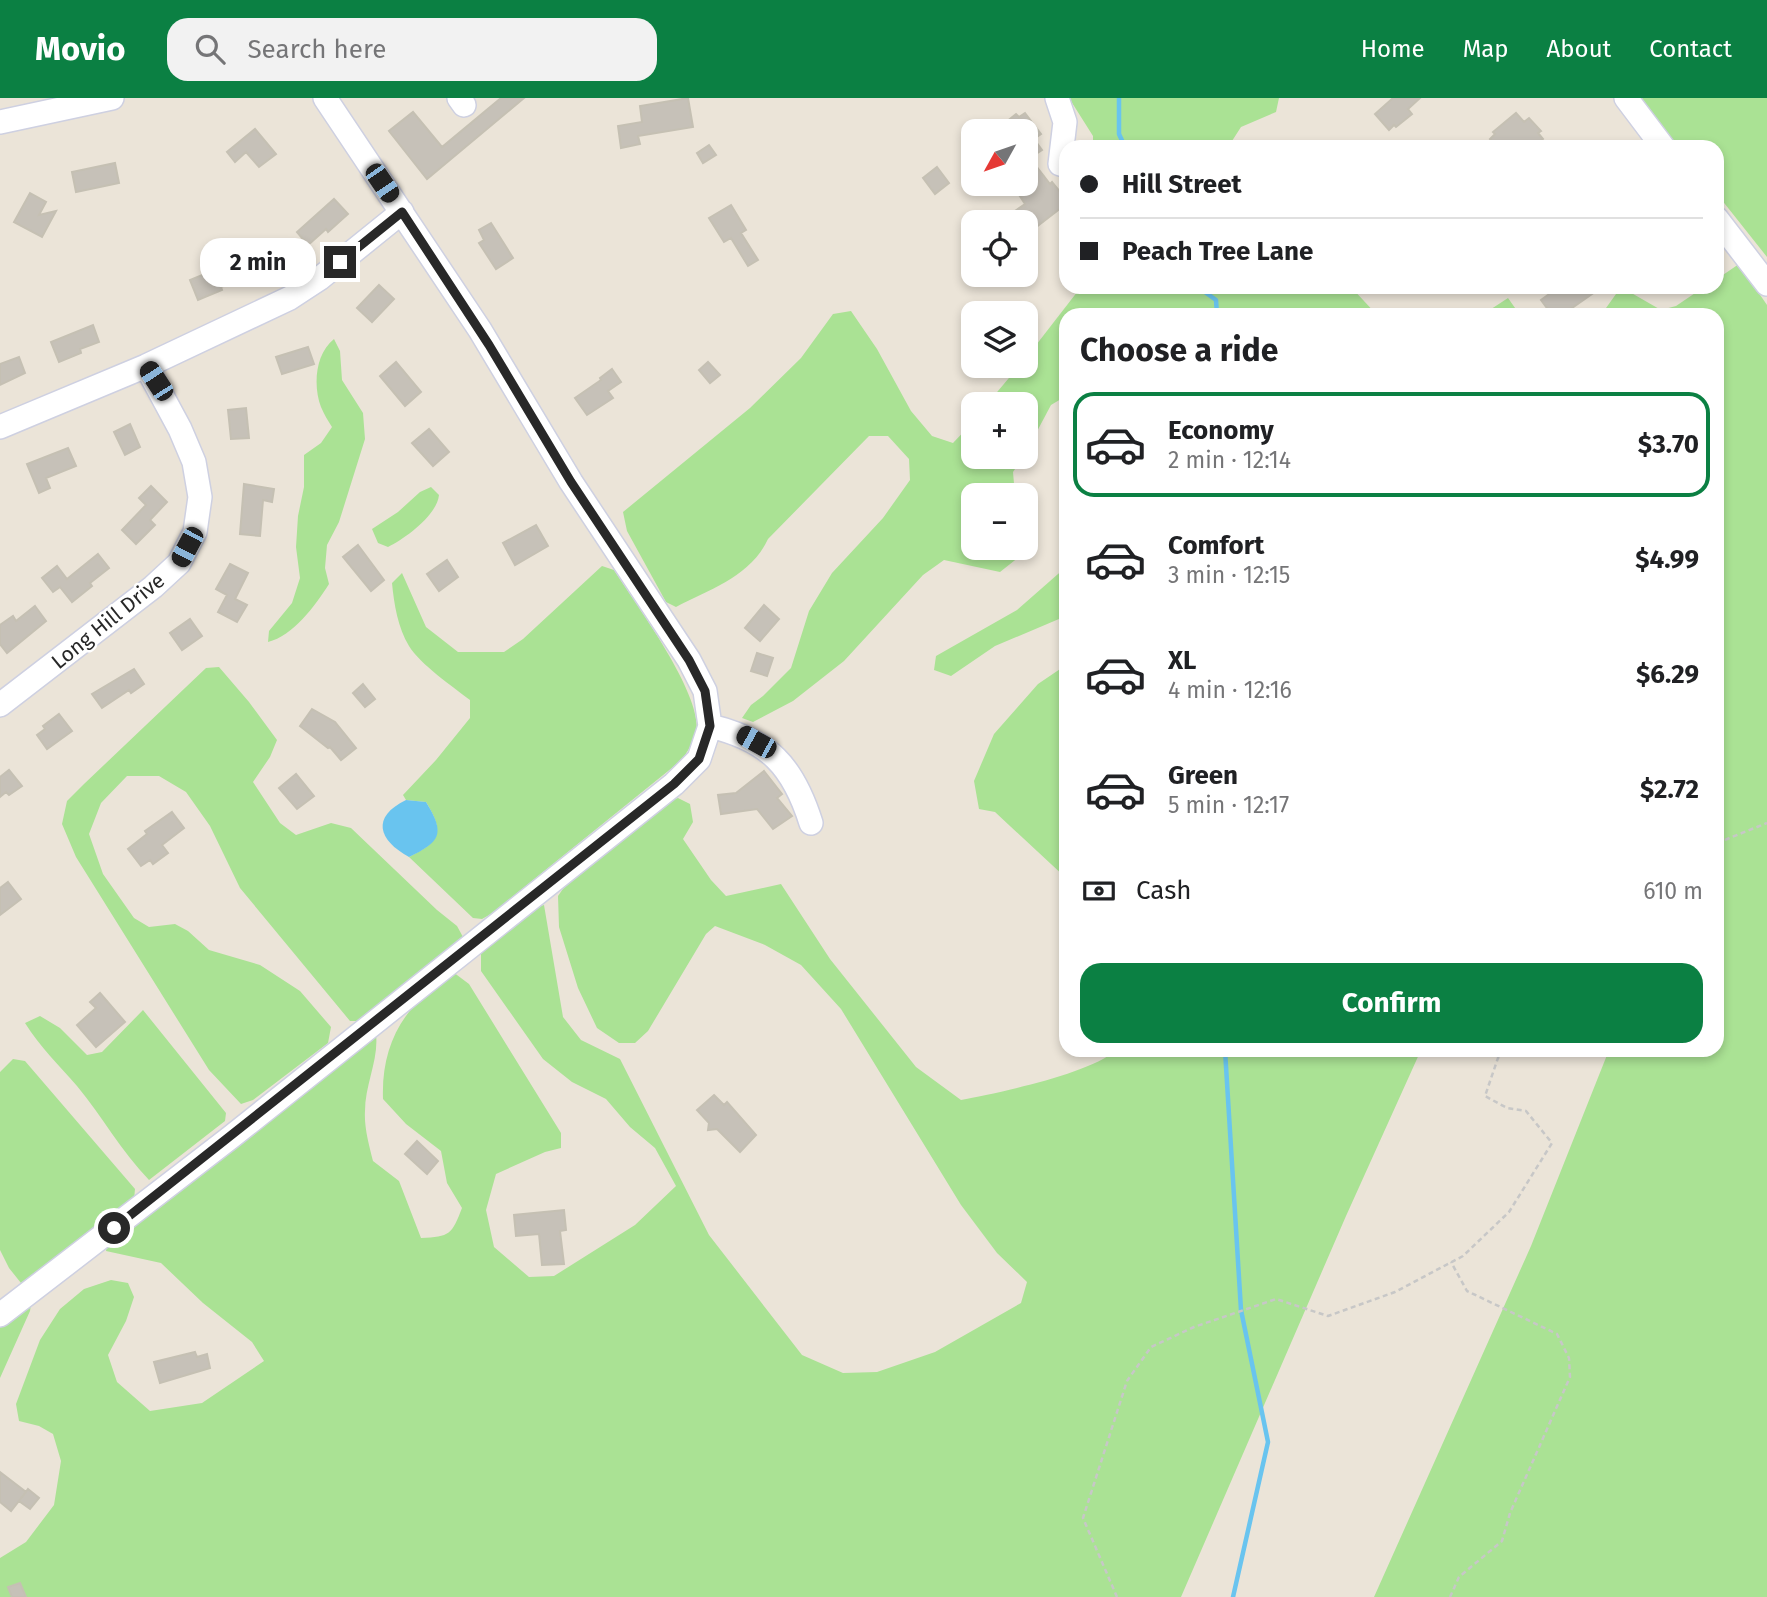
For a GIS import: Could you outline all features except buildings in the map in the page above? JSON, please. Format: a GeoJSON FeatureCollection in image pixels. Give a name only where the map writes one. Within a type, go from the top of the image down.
{"type":"FeatureCollection","features":[{"type":"Feature","properties":{"kind":"street"},"geometry":{"type":"LineString","coordinates":[[0,122],[112,98]]}},
{"type":"Feature","properties":{"kind":"street"},"geometry":{"type":"LineString","coordinates":[[0,1315],[246,1125],[674,784],[699,759],[710,726],[705,691],[689,660],[571,482],[489,345],[325,98]]}},
{"type":"Feature","properties":{"kind":"street"},"geometry":{"type":"LineString","coordinates":[[1057,98],[1065,122],[1063,140]]}},
{"type":"Feature","properties":{"kind":"street"},"geometry":{"type":"LineString","coordinates":[[1626,98],[1658,140]]}},
{"type":"Feature","properties":{"kind":"street"},"geometry":{"type":"LineString","coordinates":[[0,427],[146,366],[290,298],[319,279],[402,212]]}},
{"type":"Feature","properties":{"kind":"street"},"geometry":{"type":"LineString","coordinates":[[1724,228],[1767,284]]}},
{"type":"Feature","properties":{"kind":"street","name":"Long Hill Drive"},"geometry":{"type":"LineString","coordinates":[[0,705],[153,587],[179,563],[195,532],[200,497],[194,462],[180,429],[146,366]]}},
{"type":"Feature","properties":{"kind":"street"},"geometry":{"type":"LineString","coordinates":[[710,726],[738,732],[756,742],[780,762],[795,780],[811,823]]}},
{"type":"Feature","properties":{"kind":"path"},"geometry":{"type":"LineString","coordinates":[[1724,840],[1767,823]]}},
{"type":"Feature","properties":{"kind":"path"},"geometry":{"type":"LineString","coordinates":[[1116,1597],[1083,1518],[1127,1381],[1151,1347],[1194,1327],[1276,1299],[1328,1316],[1395,1292],[1463,1256],[1509,1212],[1552,1143],[1525,1111],[1507,1108],[1485,1096],[1499,1057]]}},
{"type":"Feature","properties":{"kind":"path"},"geometry":{"type":"LineString","coordinates":[[1450,1597],[1459,1577],[1502,1541],[1510,1513],[1570,1377],[1569,1358],[1557,1334],[1467,1291],[1451,1262]]}},
{"type":"Feature","properties":{"kind":"green space"},"geometry":{"type":"Polygon","coordinates":[[[1069,98],[1279,98],[1276,112],[1241,127],[1233,140],[1093,140],[1069,98]]]}},
{"type":"Feature","properties":{"kind":"green space"},"geometry":{"type":"Polygon","coordinates":[[[1639,98],[1767,98],[1767,257],[1724,203],[1724,140],[1673,140],[1639,98]]]}},
{"type":"Feature","properties":{"kind":"green space"},"geometry":{"type":"Polygon","coordinates":[[[1739,264],[1767,305],[1767,1597],[1374,1597],[1531,1246],[1606,1057],[1724,1057],[1724,308],[1668,308],[1694,294],[1724,294],[1724,274],[1739,264]]]}},
{"type":"Feature","properties":{"kind":"green space"},"geometry":{"type":"Polygon","coordinates":[[[1076,294],[1358,294],[1370,308],[1065,308],[1076,294]]]}},
{"type":"Feature","properties":{"kind":"green space"},"geometry":{"type":"Polygon","coordinates":[[[1616,294],[1633,294],[1658,308],[1606,308],[1616,294]]]}},
{"type":"Feature","properties":{"kind":"green space"},"geometry":{"type":"Polygon","coordinates":[[[1508,298],[1515,308],[1493,308],[1508,298]]]}},
{"type":"Feature","properties":{"kind":"green space"},"geometry":{"type":"Polygon","coordinates":[[[851,311],[877,349],[911,411],[932,436],[953,443],[961,435],[961,469],[1015,469],[1014,483],[961,483],[961,560],[1015,560],[1000,572],[944,560],[923,575],[844,661],[793,701],[753,722],[742,718],[751,705],[791,668],[809,611],[832,573],[883,518],[910,480],[909,459],[888,436],[869,436],[768,539],[761,552],[741,572],[676,607],[666,602],[627,531],[623,512],[750,408],[801,358],[833,314],[851,311]]]}},
{"type":"Feature","properties":{"kind":"green space"},"geometry":{"type":"Polygon","coordinates":[[[1059,315],[1059,400],[1051,405],[1038,429],[1038,392],[997,392],[1009,378],[1038,378],[1038,343],[1059,315]]]}},
{"type":"Feature","properties":{"kind":"green space"},"geometry":{"type":"Polygon","coordinates":[[[334,339],[340,351],[342,380],[363,413],[365,439],[339,522],[327,545],[325,568],[329,584],[295,627],[268,642],[269,631],[292,603],[300,578],[296,547],[298,516],[304,487],[304,455],[321,443],[332,427],[318,399],[317,371],[323,353],[334,339]]]}},
{"type":"Feature","properties":{"kind":"green space"},"geometry":{"type":"Polygon","coordinates":[[[431,487],[439,495],[427,518],[412,532],[388,547],[378,543],[372,529],[398,512],[420,492],[431,487]]]}},
{"type":"Feature","properties":{"kind":"green space"},"geometry":{"type":"Polygon","coordinates":[[[602,566],[614,570],[680,675],[696,718],[695,737],[683,759],[491,914],[482,919],[473,918],[409,857],[433,841],[437,829],[426,802],[406,800],[403,795],[470,718],[470,700],[429,668],[409,646],[397,616],[392,583],[402,573],[426,627],[458,652],[504,652],[523,639],[602,566]]]}},
{"type":"Feature","properties":{"kind":"green space"},"geometry":{"type":"Polygon","coordinates":[[[1059,573],[1059,619],[995,646],[951,676],[934,670],[936,656],[1017,610],[1059,573]]]}},
{"type":"Feature","properties":{"kind":"green space"},"geometry":{"type":"Polygon","coordinates":[[[219,667],[277,740],[270,757],[253,782],[280,823],[296,835],[331,823],[351,828],[457,926],[463,937],[358,1021],[350,1021],[240,888],[210,826],[186,792],[159,776],[127,776],[101,803],[89,834],[103,874],[134,918],[149,927],[175,924],[188,931],[209,950],[260,965],[300,991],[331,1027],[328,1043],[253,1100],[241,1104],[209,1070],[76,857],[62,824],[67,801],[84,784],[206,668],[219,667]]]}},
{"type":"Feature","properties":{"kind":"green space"},"geometry":{"type":"Polygon","coordinates":[[[1059,670],[1059,871],[995,812],[979,809],[974,781],[994,734],[1038,684],[1059,670]]]}},
{"type":"Feature","properties":{"kind":"green space"},"geometry":{"type":"Polygon","coordinates":[[[678,798],[690,804],[693,822],[683,839],[711,880],[726,896],[781,884],[830,959],[916,1067],[961,1100],[1065,1075],[1106,1057],[1418,1057],[1181,1597],[0,1597],[0,1558],[26,1542],[54,1505],[61,1461],[53,1434],[39,1426],[19,1421],[16,1404],[40,1340],[60,1309],[84,1289],[111,1280],[128,1283],[134,1297],[126,1321],[108,1355],[117,1382],[150,1411],[202,1403],[264,1361],[252,1342],[203,1303],[161,1263],[106,1251],[107,1244],[376,1034],[376,1053],[365,1111],[373,1161],[399,1181],[421,1238],[438,1237],[452,1229],[462,1208],[447,1183],[441,1151],[406,1124],[383,1099],[386,1059],[400,1026],[422,997],[453,972],[469,984],[561,1133],[561,1148],[545,1152],[496,1174],[486,1210],[494,1247],[529,1277],[554,1276],[635,1225],[676,1186],[655,1148],[630,1127],[606,1099],[572,1082],[543,1059],[481,971],[481,951],[530,909],[544,905],[563,1017],[581,1040],[620,1059],[709,1235],[802,1355],[843,1373],[877,1372],[935,1352],[1021,1303],[1027,1282],[997,1253],[961,1205],[841,1009],[801,965],[765,945],[715,926],[706,934],[648,1031],[635,1043],[619,1043],[597,1028],[578,988],[559,927],[558,896],[567,883],[664,802],[678,798]]]}},
{"type":"Feature","properties":{"kind":"green space"},"geometry":{"type":"Polygon","coordinates":[[[143,1010],[226,1113],[225,1121],[149,1180],[25,1023],[40,1016],[60,1028],[87,1055],[102,1052],[143,1010]]]}},
{"type":"Feature","properties":{"kind":"green space"},"geometry":{"type":"Polygon","coordinates":[[[13,1059],[25,1061],[135,1189],[134,1200],[31,1281],[21,1283],[0,1250],[0,1072],[13,1059]]]}},
{"type":"Feature","properties":{"kind":"green space"},"geometry":{"type":"Polygon","coordinates":[[[31,1305],[30,1311],[0,1378],[0,1326],[31,1305]]]}},
{"type":"Feature","properties":{"kind":"water"},"geometry":{"type":"Polygon","coordinates":[[[406,800],[426,802],[438,830],[437,836],[428,847],[409,857],[391,843],[383,828],[387,814],[406,800]]]}},
{"type":"Feature","properties":{"kind":"waterway"},"geometry":{"type":"LineString","coordinates":[[1119,98],[1119,134],[1122,140]]}},
{"type":"Feature","properties":{"kind":"waterway"},"geometry":{"type":"LineString","coordinates":[[1208,294],[1216,300],[1217,308]]}},
{"type":"Feature","properties":{"kind":"waterway"},"geometry":{"type":"LineString","coordinates":[[1225,1057],[1241,1310],[1268,1442],[1233,1597]]}},
{"type":"Feature","properties":{"kind":"route"},"geometry":{"type":"LineString","coordinates":[[114,1228],[674,784],[699,759],[710,726],[705,691],[689,660],[571,482],[489,345],[402,212],[340,262]]}}]}
